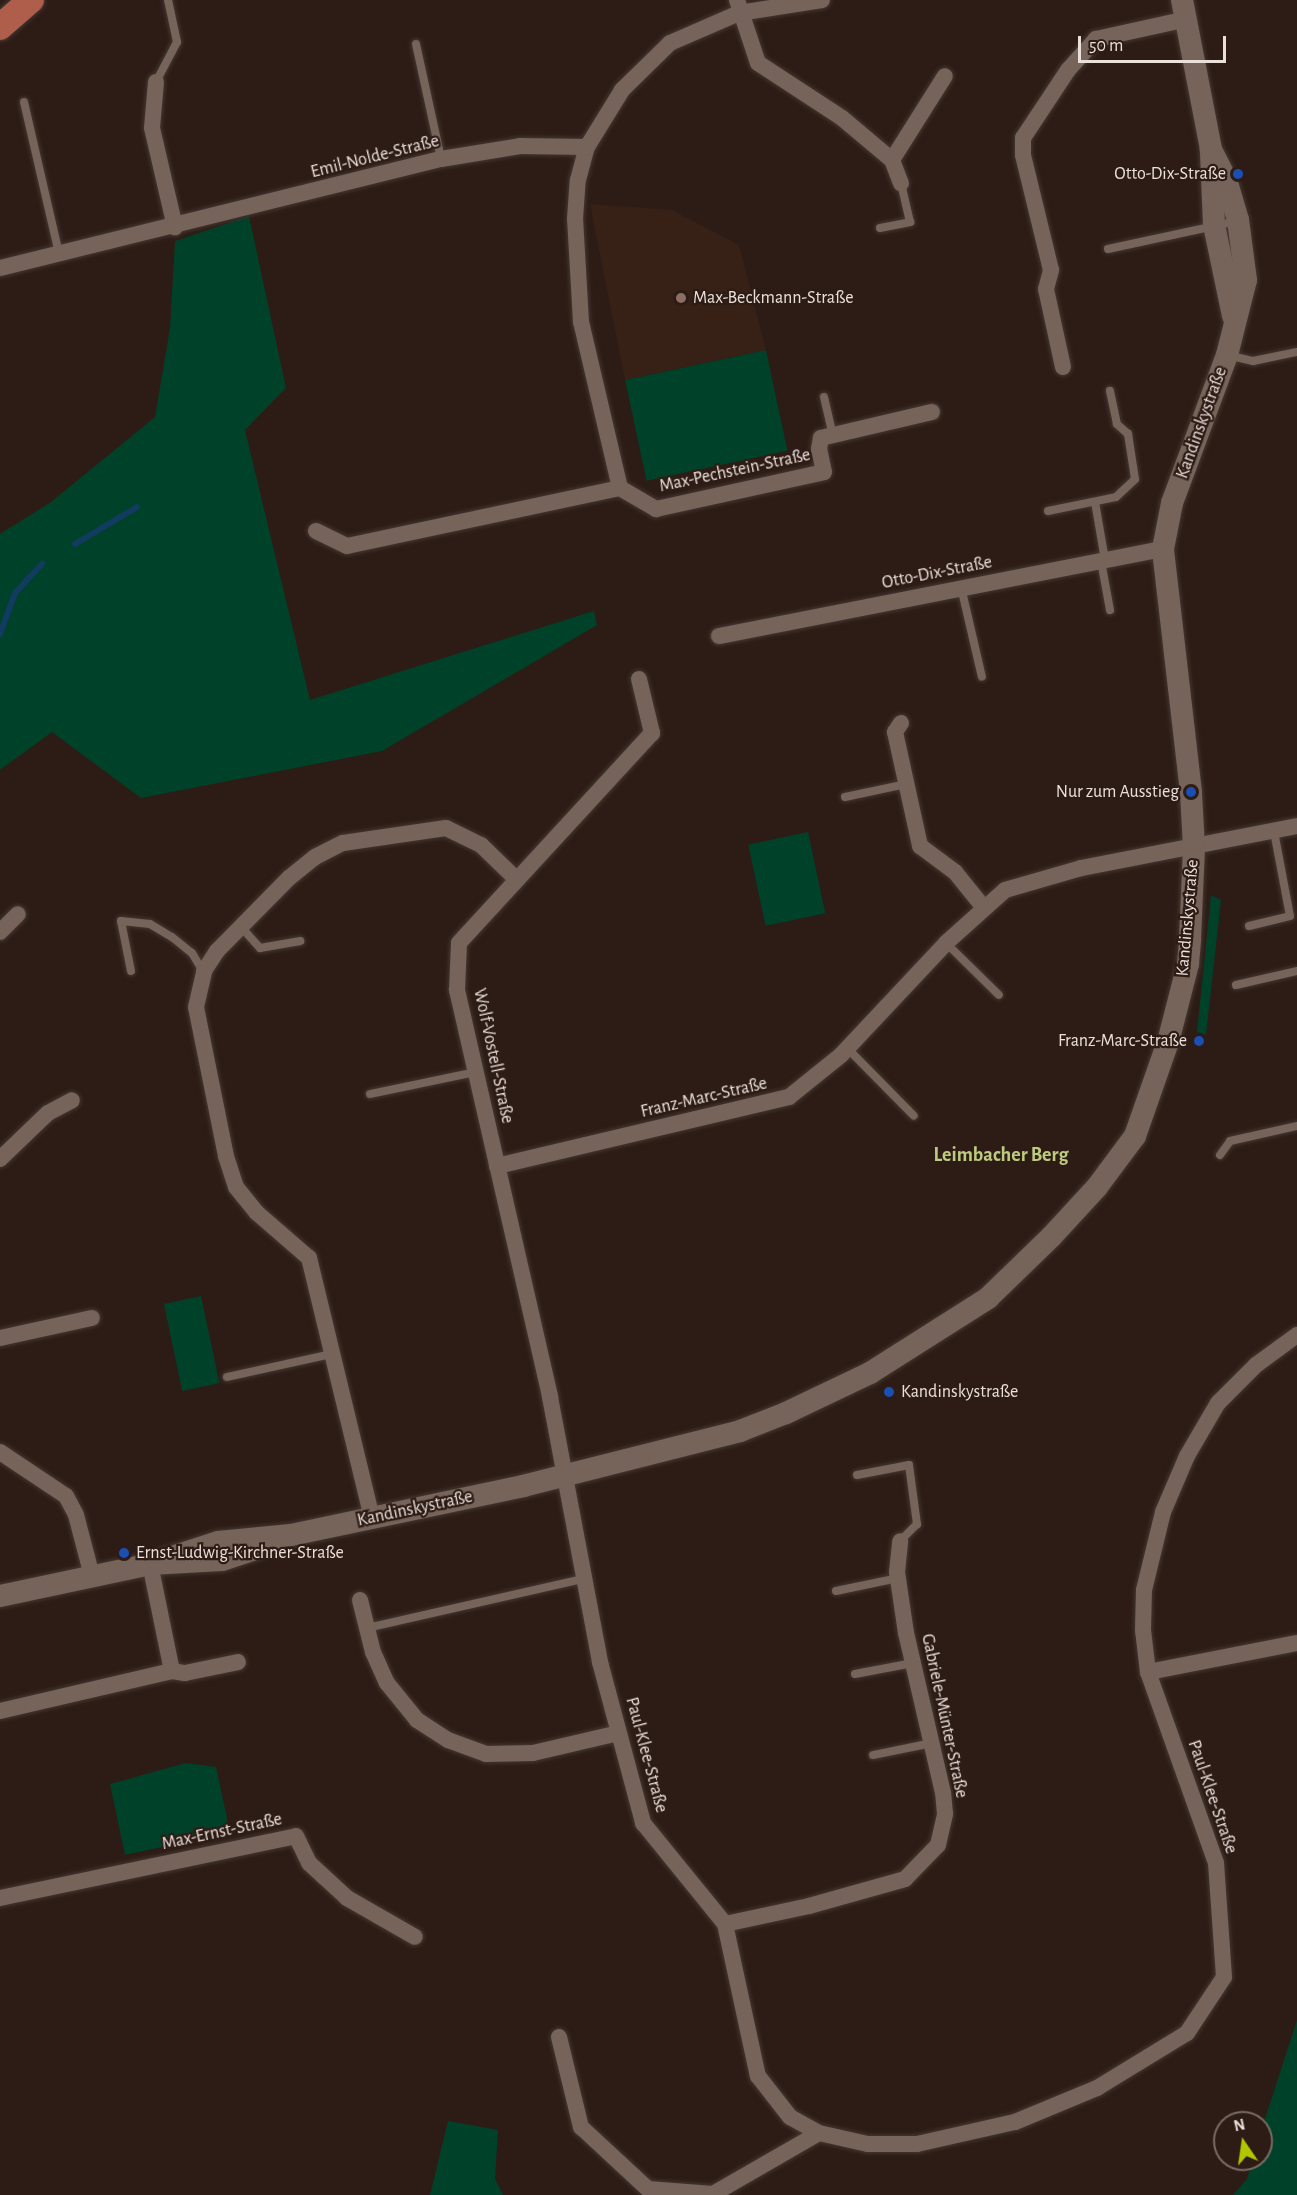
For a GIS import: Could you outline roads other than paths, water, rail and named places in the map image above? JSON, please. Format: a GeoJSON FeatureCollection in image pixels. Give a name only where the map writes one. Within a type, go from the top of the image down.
{"type":"FeatureCollection","features":[{"type":"Feature","properties":{"kind":"main road"},"geometry":{"type":"LineString","coordinates":[[0,27],[31,0]]}},
{"type":"Feature","properties":{"kind":"street"},"geometry":{"type":"LineString","coordinates":[[316,531],[347,546],[620,488],[581,322],[575,219],[578,180],[586,147],[622,90],[670,43],[738,6],[822,0]]}},
{"type":"Feature","properties":{"kind":"street"},"geometry":{"type":"LineString","coordinates":[[738,6],[758,63],[842,118],[892,160],[901,183]]}},
{"type":"Feature","properties":{"kind":"street"},"geometry":{"type":"LineString","coordinates":[[1063,367],[1046,289],[1051,270],[1023,155],[1023,138],[1068,70],[1096,39],[1184,9]]}},
{"type":"Feature","properties":{"kind":"street","name":"Kandinskystraße"},"geometry":{"type":"LineString","coordinates":[[1184,9],[1211,149],[1214,225],[1234,330]]}},
{"type":"Feature","properties":{"kind":"street"},"geometry":{"type":"LineString","coordinates":[[892,160],[945,76]]}},
{"type":"Feature","properties":{"kind":"street"},"geometry":{"type":"LineString","coordinates":[[156,82],[152,128],[175,226]]}},
{"type":"Feature","properties":{"kind":"street","name":"Emil-Nolde-Straße"},"geometry":{"type":"LineString","coordinates":[[0,267],[175,226],[441,159],[520,146],[586,147]]}},
{"type":"Feature","properties":{"kind":"street","name":"Kandinskystraße"},"geometry":{"type":"LineString","coordinates":[[0,1596],[150,1563],[222,1560],[291,1535],[566,1475],[740,1431],[870,1373],[988,1298],[1051,1238],[1097,1187],[1135,1136],[1158,1077],[1188,964],[1194,848],[1184,713],[1163,549],[1173,503],[1227,355],[1246,280],[1238,220],[1226,179],[1211,149]]}},
{"type":"Feature","properties":{"kind":"street","name":"Max-Pechstein-Straße"},"geometry":{"type":"LineString","coordinates":[[620,488],[656,509],[824,472],[819,449],[821,438],[832,433],[932,412]]}},
{"type":"Feature","properties":{"kind":"street","name":"Otto-Dix-Straße"},"geometry":{"type":"LineString","coordinates":[[719,636],[1163,549]]}},
{"type":"Feature","properties":{"kind":"street","name":"Wolf-Vostell-Straße"},"geometry":{"type":"LineString","coordinates":[[566,1475],[457,990],[459,943],[652,733],[639,679]]}},
{"type":"Feature","properties":{"kind":"street"},"geometry":{"type":"LineString","coordinates":[[901,723],[894,732],[920,846],[955,872],[984,908]]}},
{"type":"Feature","properties":{"kind":"street"},"geometry":{"type":"LineString","coordinates":[[1194,848],[1297,826]]}},
{"type":"Feature","properties":{"kind":"street"},"geometry":{"type":"LineString","coordinates":[[372,1518],[309,1258],[257,1213],[236,1187],[226,1156],[196,1007],[204,971],[289,878],[315,857],[343,843],[394,833],[446,828],[466,835],[517,880]]}},
{"type":"Feature","properties":{"kind":"street","name":"Franz-Marc-Straße"},"geometry":{"type":"LineString","coordinates":[[497,1166],[789,1097],[847,1048],[946,943],[1005,890],[1029,881],[1194,848]]}},
{"type":"Feature","properties":{"kind":"street"},"geometry":{"type":"LineString","coordinates":[[0,932],[18,914]]}},
{"type":"Feature","properties":{"kind":"street"},"geometry":{"type":"LineString","coordinates":[[0,1159],[48,1113],[72,1100]]}},
{"type":"Feature","properties":{"kind":"street"},"geometry":{"type":"LineString","coordinates":[[0,1338],[92,1318]]}},
{"type":"Feature","properties":{"kind":"street","name":"Paul-Klee-Straße"},"geometry":{"type":"LineString","coordinates":[[566,1475],[583,1579],[619,1733],[643,1823],[724,1924],[758,2076],[790,2117],[819,2133],[868,2144],[917,2144],[1015,2122],[1097,2088],[1187,2033],[1224,1977],[1216,1863],[1148,1672],[1143,1630],[1144,1590],[1162,1512],[1183,1466],[1221,1397],[1297,1335]]}},
{"type":"Feature","properties":{"kind":"street"},"geometry":{"type":"LineString","coordinates":[[3,1459],[66,1496],[76,1515],[92,1576]]}},
{"type":"Feature","properties":{"kind":"street","name":"Gabriele-Münter-Straße"},"geometry":{"type":"LineString","coordinates":[[724,1924],[809,1906],[905,1879],[938,1845],[945,1814],[932,1743],[913,1663],[898,1578],[900,1541]]}},
{"type":"Feature","properties":{"kind":"street"},"geometry":{"type":"LineString","coordinates":[[150,1563],[172,1671]]}},
{"type":"Feature","properties":{"kind":"street"},"geometry":{"type":"LineString","coordinates":[[360,1600],[367,1628],[387,1683],[417,1720],[448,1740],[486,1754],[533,1753],[619,1733]]}},
{"type":"Feature","properties":{"kind":"street"},"geometry":{"type":"LineString","coordinates":[[1148,1672],[1297,1643]]}},
{"type":"Feature","properties":{"kind":"street"},"geometry":{"type":"LineString","coordinates":[[0,1711],[172,1671],[185,1673],[238,1662]]}},
{"type":"Feature","properties":{"kind":"street","name":"Max-Ernst-Straße"},"geometry":{"type":"LineString","coordinates":[[0,1898],[296,1836],[309,1863],[347,1898],[415,1937]]}},
{"type":"Feature","properties":{"kind":"street"},"geometry":{"type":"LineString","coordinates":[[559,2037],[581,2127],[648,2188],[713,2194],[819,2133]]}},
{"type":"Feature","properties":{"kind":"lane"},"geometry":{"type":"LineString","coordinates":[[156,82],[177,42],[168,0]]}},
{"type":"Feature","properties":{"kind":"lane"},"geometry":{"type":"LineString","coordinates":[[416,44],[441,159]]}},
{"type":"Feature","properties":{"kind":"lane"},"geometry":{"type":"LineString","coordinates":[[24,102],[59,254]]}},
{"type":"Feature","properties":{"kind":"lane"},"geometry":{"type":"LineString","coordinates":[[880,228],[910,222],[901,183]]}},
{"type":"Feature","properties":{"kind":"lane"},"geometry":{"type":"LineString","coordinates":[[1108,249],[1238,220]]}},
{"type":"Feature","properties":{"kind":"lane","name":"Kandinskystraße"},"geometry":{"type":"LineString","coordinates":[[1227,355],[1253,361],[1297,352]]}},
{"type":"Feature","properties":{"kind":"lane"},"geometry":{"type":"LineString","coordinates":[[1048,511],[1116,498],[1135,479],[1128,434],[1117,424],[1110,391]]}},
{"type":"Feature","properties":{"kind":"lane"},"geometry":{"type":"LineString","coordinates":[[824,397],[832,433]]}},
{"type":"Feature","properties":{"kind":"lane"},"geometry":{"type":"LineString","coordinates":[[1095,502],[1110,610]]}},
{"type":"Feature","properties":{"kind":"lane"},"geometry":{"type":"LineString","coordinates":[[962,587],[982,677]]}},
{"type":"Feature","properties":{"kind":"lane"},"geometry":{"type":"LineString","coordinates":[[845,797],[906,784]]}},
{"type":"Feature","properties":{"kind":"lane"},"geometry":{"type":"LineString","coordinates":[[1249,926],[1290,916],[1274,831]]}},
{"type":"Feature","properties":{"kind":"lane"},"geometry":{"type":"LineString","coordinates":[[131,971],[121,921],[150,924],[172,937],[192,953],[204,971]]}},
{"type":"Feature","properties":{"kind":"lane"},"geometry":{"type":"LineString","coordinates":[[242,928],[260,948],[300,941]]}},
{"type":"Feature","properties":{"kind":"lane"},"geometry":{"type":"LineString","coordinates":[[946,943],[999,995]]}},
{"type":"Feature","properties":{"kind":"lane"},"geometry":{"type":"LineString","coordinates":[[1236,985],[1297,971]]}},
{"type":"Feature","properties":{"kind":"lane"},"geometry":{"type":"LineString","coordinates":[[847,1048],[914,1116]]}},
{"type":"Feature","properties":{"kind":"lane"},"geometry":{"type":"LineString","coordinates":[[370,1094],[475,1072]]}},
{"type":"Feature","properties":{"kind":"lane"},"geometry":{"type":"LineString","coordinates":[[1220,1155],[1230,1141],[1297,1126]]}},
{"type":"Feature","properties":{"kind":"lane"},"geometry":{"type":"LineString","coordinates":[[227,1377],[332,1354]]}},
{"type":"Feature","properties":{"kind":"lane"},"geometry":{"type":"LineString","coordinates":[[857,1475],[909,1465],[917,1524],[900,1541]]}},
{"type":"Feature","properties":{"kind":"lane"},"geometry":{"type":"LineString","coordinates":[[836,1591],[898,1578]]}},
{"type":"Feature","properties":{"kind":"lane"},"geometry":{"type":"LineString","coordinates":[[367,1628],[583,1579]]}},
{"type":"Feature","properties":{"kind":"lane"},"geometry":{"type":"LineString","coordinates":[[855,1674],[913,1663]]}},
{"type":"Feature","properties":{"kind":"lane"},"geometry":{"type":"LineString","coordinates":[[873,1755],[932,1743]]}},
{"type":"Feature","properties":{"kind":"waterway"},"geometry":{"type":"LineString","coordinates":[[75,544],[137,507]]}},
{"type":"Feature","properties":{"kind":"waterway"},"geometry":{"type":"LineString","coordinates":[[0,634],[15,593],[42,564]]}},
{"type":"Feature","properties":{"kind":"place","name":"Otto-Dix-Straße"},"geometry":{"type":"Point","coordinates":[1238,174]}},
{"type":"Feature","properties":{"kind":"place","name":"Max-Beckmann-Straße"},"geometry":{"type":"Point","coordinates":[681,298]}},
{"type":"Feature","properties":{"kind":"place","name":"Nur zum Ausstieg"},"geometry":{"type":"Point","coordinates":[1191,792]}},
{"type":"Feature","properties":{"kind":"place","name":"Franz-Marc-Straße"},"geometry":{"type":"Point","coordinates":[1199,1041]}},
{"type":"Feature","properties":{"kind":"place","name":"Kandinskystraße"},"geometry":{"type":"Point","coordinates":[889,1392]}},
{"type":"Feature","properties":{"kind":"place","name":"Ernst-Ludwig-Kirchner-Straße"},"geometry":{"type":"Point","coordinates":[124,1553]}},
{"type":"Feature","properties":{"kind":"district","name":"Leimbacher Berg"},"geometry":{"type":"Point","coordinates":[1001,1155]}}]}
